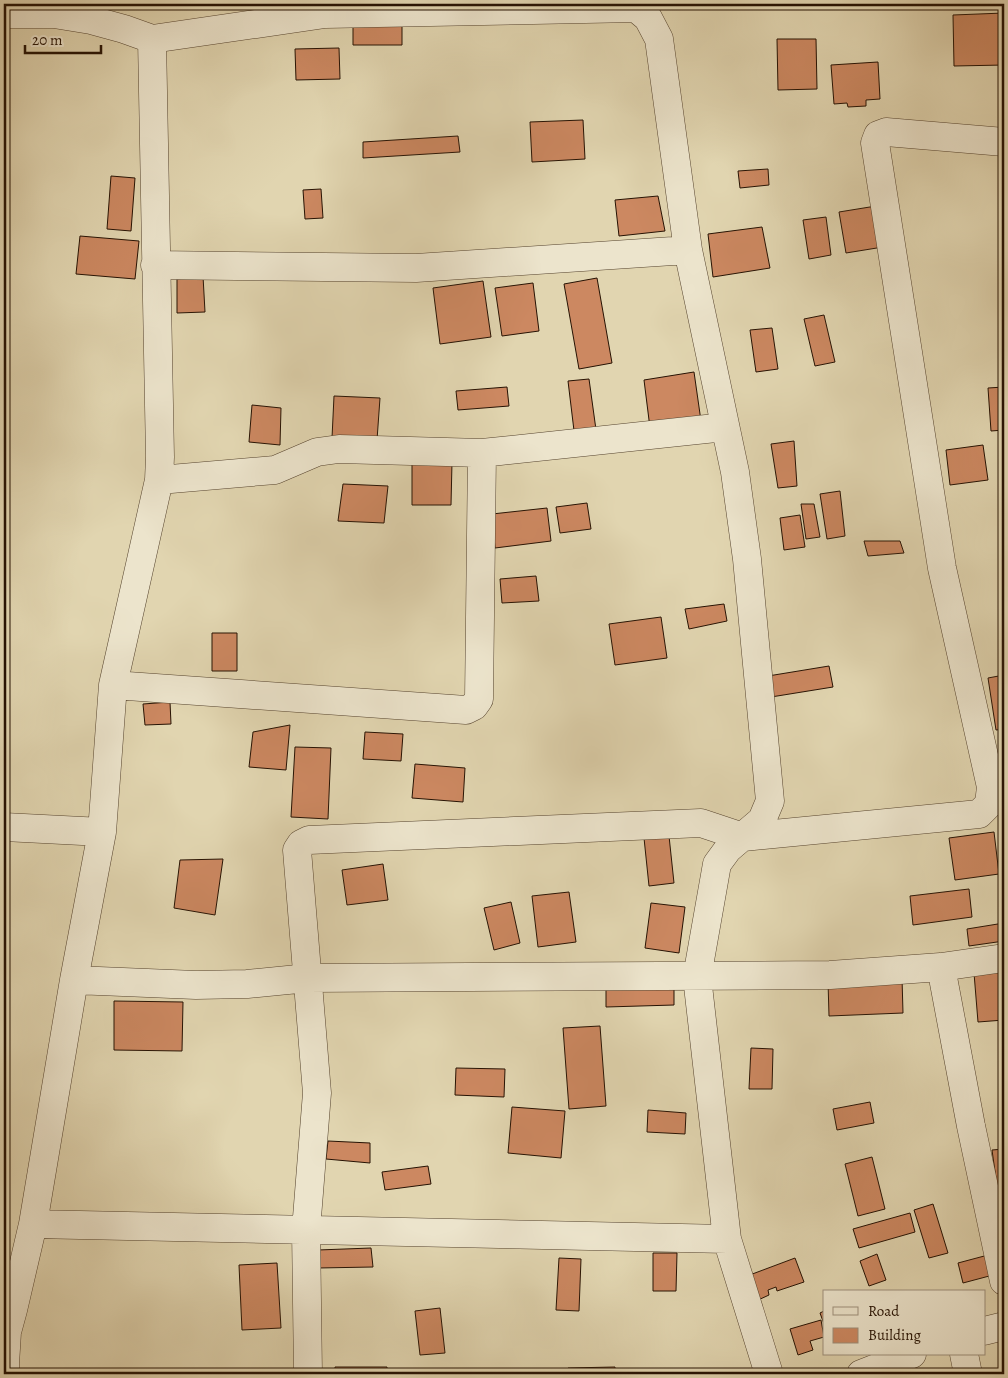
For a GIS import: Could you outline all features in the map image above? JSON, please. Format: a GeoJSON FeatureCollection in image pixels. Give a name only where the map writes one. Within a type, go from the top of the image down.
{"type":"FeatureCollection","features":[{"type":"Feature","properties":{"kind":"street"},"geometry":{"type":"LineString","coordinates":[[4,14],[54,9],[152,39],[324,9],[636,8],[648,18],[659,39],[688,250],[735,472],[747,559],[770,801],[762,820],[728,849],[717,864],[697,977],[727,1239],[769,1374]]}},
{"type":"Feature","properties":{"kind":"street"},"geometry":{"type":"LineString","coordinates":[[6,1374],[7,1332],[33,1224],[74,980],[102,832],[113,685],[159,480],[152,39]]}},
{"type":"Feature","properties":{"kind":"street"},"geometry":{"type":"LineString","coordinates":[[308,1374],[306,1230],[317,1093],[297,850],[301,844],[309,840],[701,823],[743,837],[979,814],[989,804],[991,787],[942,568],[875,142],[878,135],[886,132],[1004,142]]}},
{"type":"Feature","properties":{"kind":"street"},"geometry":{"type":"LineString","coordinates":[[156,265],[416,268],[688,250]]}},
{"type":"Feature","properties":{"kind":"street"},"geometry":{"type":"LineString","coordinates":[[159,480],[275,470],[317,452],[339,450],[482,453],[725,427]]}},
{"type":"Feature","properties":{"kind":"street"},"geometry":{"type":"LineString","coordinates":[[113,685],[466,710],[474,706],[479,699],[482,453]]}},
{"type":"Feature","properties":{"kind":"street"},"geometry":{"type":"LineString","coordinates":[[701,823],[717,864]]}},
{"type":"Feature","properties":{"kind":"street"},"geometry":{"type":"LineString","coordinates":[[4,827],[102,832]]}},
{"type":"Feature","properties":{"kind":"street"},"geometry":{"type":"LineString","coordinates":[[74,980],[196,985],[246,984],[308,978],[830,975],[942,967],[1004,958]]}},
{"type":"Feature","properties":{"kind":"street"},"geometry":{"type":"LineString","coordinates":[[942,967],[971,1126],[1004,1281]]}},
{"type":"Feature","properties":{"kind":"street"},"geometry":{"type":"LineString","coordinates":[[33,1224],[727,1239]]}},
{"type":"Feature","properties":{"kind":"street"},"geometry":{"type":"LineString","coordinates":[[986,1330],[1004,1326]]}},
{"type":"Feature","properties":{"kind":"street"},"geometry":{"type":"LineString","coordinates":[[861,1374],[907,1356]]}},
{"type":"Feature","properties":{"kind":"street"},"geometry":{"type":"LineString","coordinates":[[964,1356],[968,1374]]}},
{"type":"Feature","properties":{"kind":"building"},"geometry":{"type":"Polygon","coordinates":[[[1004,13],[1004,65],[954,66],[953,15],[1004,13]]]}},
{"type":"Feature","properties":{"kind":"building"},"geometry":{"type":"Polygon","coordinates":[[[353,25],[402,25],[402,45],[353,45],[353,25]]]}},
{"type":"Feature","properties":{"kind":"building"},"geometry":{"type":"Polygon","coordinates":[[[777,39],[816,39],[817,89],[778,90],[777,39]]]}},
{"type":"Feature","properties":{"kind":"building"},"geometry":{"type":"Polygon","coordinates":[[[339,48],[340,79],[296,80],[295,49],[339,48]]]}},
{"type":"Feature","properties":{"kind":"building"},"geometry":{"type":"Polygon","coordinates":[[[878,62],[880,99],[866,100],[866,106],[848,107],[847,103],[834,104],[831,65],[878,62]]]}},
{"type":"Feature","properties":{"kind":"building"},"geometry":{"type":"Polygon","coordinates":[[[583,120],[585,159],[532,162],[530,122],[583,120]]]}},
{"type":"Feature","properties":{"kind":"building"},"geometry":{"type":"Polygon","coordinates":[[[458,136],[460,152],[363,158],[363,142],[458,136]]]}},
{"type":"Feature","properties":{"kind":"building"},"geometry":{"type":"Polygon","coordinates":[[[768,169],[769,185],[740,188],[738,171],[768,169]]]}},
{"type":"Feature","properties":{"kind":"building"},"geometry":{"type":"Polygon","coordinates":[[[111,176],[135,178],[131,231],[107,229],[111,176]]]}},
{"type":"Feature","properties":{"kind":"building"},"geometry":{"type":"Polygon","coordinates":[[[321,189],[323,218],[305,219],[303,190],[321,189]]]}},
{"type":"Feature","properties":{"kind":"building"},"geometry":{"type":"Polygon","coordinates":[[[658,196],[665,231],[619,236],[615,200],[658,196]]]}},
{"type":"Feature","properties":{"kind":"building"},"geometry":{"type":"Polygon","coordinates":[[[876,206],[883,247],[846,253],[839,212],[876,206]]]}},
{"type":"Feature","properties":{"kind":"building"},"geometry":{"type":"Polygon","coordinates":[[[826,217],[831,255],[809,259],[803,220],[826,217]]]}},
{"type":"Feature","properties":{"kind":"building"},"geometry":{"type":"Polygon","coordinates":[[[762,227],[770,268],[713,277],[708,234],[762,227]]]}},
{"type":"Feature","properties":{"kind":"building"},"geometry":{"type":"Polygon","coordinates":[[[80,236],[139,241],[135,279],[76,274],[80,236]]]}},
{"type":"Feature","properties":{"kind":"building"},"geometry":{"type":"Polygon","coordinates":[[[203,276],[205,312],[177,313],[177,279],[203,276]]]}},
{"type":"Feature","properties":{"kind":"building"},"geometry":{"type":"Polygon","coordinates":[[[597,278],[612,363],[579,369],[564,284],[597,278]]]}},
{"type":"Feature","properties":{"kind":"building"},"geometry":{"type":"Polygon","coordinates":[[[483,281],[491,337],[440,344],[433,288],[483,281]]]}},
{"type":"Feature","properties":{"kind":"building"},"geometry":{"type":"Polygon","coordinates":[[[533,283],[539,331],[502,336],[495,288],[533,283]]]}},
{"type":"Feature","properties":{"kind":"building"},"geometry":{"type":"Polygon","coordinates":[[[824,315],[835,362],[815,366],[804,319],[824,315]]]}},
{"type":"Feature","properties":{"kind":"building"},"geometry":{"type":"Polygon","coordinates":[[[772,328],[778,369],[756,372],[750,330],[772,328]]]}},
{"type":"Feature","properties":{"kind":"building"},"geometry":{"type":"Polygon","coordinates":[[[694,372],[701,421],[650,428],[644,380],[694,372]]]}},
{"type":"Feature","properties":{"kind":"building"},"geometry":{"type":"Polygon","coordinates":[[[589,379],[597,437],[575,439],[568,381],[589,379]]]}},
{"type":"Feature","properties":{"kind":"building"},"geometry":{"type":"Polygon","coordinates":[[[507,387],[509,406],[458,410],[456,391],[507,387]]]}},
{"type":"Feature","properties":{"kind":"building"},"geometry":{"type":"Polygon","coordinates":[[[1004,387],[1004,430],[991,431],[988,388],[1004,387]]]}},
{"type":"Feature","properties":{"kind":"building"},"geometry":{"type":"Polygon","coordinates":[[[334,396],[380,398],[377,440],[332,438],[334,396]]]}},
{"type":"Feature","properties":{"kind":"building"},"geometry":{"type":"Polygon","coordinates":[[[252,405],[281,408],[280,445],[249,442],[252,405]]]}},
{"type":"Feature","properties":{"kind":"building"},"geometry":{"type":"Polygon","coordinates":[[[794,441],[797,486],[778,488],[771,444],[794,441]]]}},
{"type":"Feature","properties":{"kind":"building"},"geometry":{"type":"Polygon","coordinates":[[[983,445],[988,480],[950,485],[946,450],[983,445]]]}},
{"type":"Feature","properties":{"kind":"building"},"geometry":{"type":"Polygon","coordinates":[[[412,461],[452,462],[451,505],[412,505],[412,461]]]}},
{"type":"Feature","properties":{"kind":"building"},"geometry":{"type":"Polygon","coordinates":[[[343,484],[388,486],[384,523],[338,521],[343,484]]]}},
{"type":"Feature","properties":{"kind":"building"},"geometry":{"type":"Polygon","coordinates":[[[840,491],[845,536],[827,539],[820,494],[840,491]]]}},
{"type":"Feature","properties":{"kind":"building"},"geometry":{"type":"Polygon","coordinates":[[[587,503],[591,529],[560,533],[556,507],[587,503]]]}},
{"type":"Feature","properties":{"kind":"building"},"geometry":{"type":"Polygon","coordinates":[[[801,504],[814,504],[820,537],[806,539],[801,504]]]}},
{"type":"Feature","properties":{"kind":"building"},"geometry":{"type":"Polygon","coordinates":[[[547,508],[551,541],[495,548],[492,514],[547,508]]]}},
{"type":"Feature","properties":{"kind":"building"},"geometry":{"type":"Polygon","coordinates":[[[800,515],[805,547],[784,550],[780,518],[800,515]]]}},
{"type":"Feature","properties":{"kind":"building"},"geometry":{"type":"Polygon","coordinates":[[[864,541],[900,541],[904,553],[868,556],[864,541]]]}},
{"type":"Feature","properties":{"kind":"building"},"geometry":{"type":"Polygon","coordinates":[[[536,576],[539,601],[502,603],[500,579],[536,576]]]}},
{"type":"Feature","properties":{"kind":"building"},"geometry":{"type":"Polygon","coordinates":[[[724,604],[727,621],[689,629],[685,609],[724,604]]]}},
{"type":"Feature","properties":{"kind":"building"},"geometry":{"type":"Polygon","coordinates":[[[661,617],[667,658],[615,665],[609,624],[661,617]]]}},
{"type":"Feature","properties":{"kind":"building"},"geometry":{"type":"Polygon","coordinates":[[[212,633],[237,633],[237,671],[212,671],[212,633]]]}},
{"type":"Feature","properties":{"kind":"building"},"geometry":{"type":"Polygon","coordinates":[[[829,666],[833,687],[771,697],[768,676],[829,666]]]}},
{"type":"Feature","properties":{"kind":"building"},"geometry":{"type":"Polygon","coordinates":[[[1004,675],[1004,729],[996,730],[988,678],[1004,675]]]}},
{"type":"Feature","properties":{"kind":"building"},"geometry":{"type":"Polygon","coordinates":[[[170,702],[171,724],[145,725],[143,704],[170,702]]]}},
{"type":"Feature","properties":{"kind":"building"},"geometry":{"type":"Polygon","coordinates":[[[290,725],[286,770],[249,767],[253,732],[290,725]]]}},
{"type":"Feature","properties":{"kind":"building"},"geometry":{"type":"Polygon","coordinates":[[[365,732],[403,734],[401,761],[363,759],[365,732]]]}},
{"type":"Feature","properties":{"kind":"building"},"geometry":{"type":"Polygon","coordinates":[[[295,747],[331,748],[328,819],[291,817],[295,747]]]}},
{"type":"Feature","properties":{"kind":"building"},"geometry":{"type":"Polygon","coordinates":[[[415,764],[465,768],[463,802],[412,798],[415,764]]]}},
{"type":"Feature","properties":{"kind":"building"},"geometry":{"type":"Polygon","coordinates":[[[1004,826],[1004,858],[999,827],[1004,826]]]}},
{"type":"Feature","properties":{"kind":"building"},"geometry":{"type":"Polygon","coordinates":[[[994,832],[999,874],[955,880],[949,838],[994,832]]]}},
{"type":"Feature","properties":{"kind":"building"},"geometry":{"type":"Polygon","coordinates":[[[669,836],[674,883],[649,886],[644,838],[669,836]]]}},
{"type":"Feature","properties":{"kind":"building"},"geometry":{"type":"Polygon","coordinates":[[[223,859],[215,915],[174,908],[180,860],[223,859]]]}},
{"type":"Feature","properties":{"kind":"building"},"geometry":{"type":"Polygon","coordinates":[[[383,864],[388,900],[347,905],[342,870],[383,864]]]}},
{"type":"Feature","properties":{"kind":"building"},"geometry":{"type":"Polygon","coordinates":[[[969,889],[972,917],[913,925],[910,896],[969,889]]]}},
{"type":"Feature","properties":{"kind":"building"},"geometry":{"type":"Polygon","coordinates":[[[569,892],[576,942],[538,947],[532,896],[569,892]]]}},
{"type":"Feature","properties":{"kind":"building"},"geometry":{"type":"Polygon","coordinates":[[[511,902],[520,943],[494,950],[484,908],[511,902]]]}},
{"type":"Feature","properties":{"kind":"building"},"geometry":{"type":"Polygon","coordinates":[[[651,903],[685,907],[679,953],[645,948],[651,903]]]}},
{"type":"Feature","properties":{"kind":"building"},"geometry":{"type":"Polygon","coordinates":[[[1004,923],[1004,941],[969,946],[967,929],[1004,923]]]}},
{"type":"Feature","properties":{"kind":"building"},"geometry":{"type":"Polygon","coordinates":[[[1004,970],[1004,1020],[978,1022],[974,973],[1004,970]]]}},
{"type":"Feature","properties":{"kind":"building"},"geometry":{"type":"Polygon","coordinates":[[[902,978],[903,1013],[829,1016],[828,981],[902,978]]]}},
{"type":"Feature","properties":{"kind":"building"},"geometry":{"type":"Polygon","coordinates":[[[674,986],[674,1005],[606,1007],[606,988],[674,986]]]}},
{"type":"Feature","properties":{"kind":"building"},"geometry":{"type":"Polygon","coordinates":[[[114,1001],[183,1002],[182,1051],[114,1050],[114,1001]]]}},
{"type":"Feature","properties":{"kind":"building"},"geometry":{"type":"Polygon","coordinates":[[[600,1026],[606,1106],[569,1109],[563,1028],[600,1026]]]}},
{"type":"Feature","properties":{"kind":"building"},"geometry":{"type":"Polygon","coordinates":[[[751,1048],[773,1049],[772,1089],[749,1089],[751,1048]]]}},
{"type":"Feature","properties":{"kind":"building"},"geometry":{"type":"Polygon","coordinates":[[[456,1068],[505,1069],[504,1097],[455,1095],[456,1068]]]}},
{"type":"Feature","properties":{"kind":"building"},"geometry":{"type":"Polygon","coordinates":[[[870,1102],[874,1123],[837,1130],[833,1109],[870,1102]]]}},
{"type":"Feature","properties":{"kind":"building"},"geometry":{"type":"Polygon","coordinates":[[[512,1107],[565,1111],[561,1158],[508,1153],[512,1107]]]}},
{"type":"Feature","properties":{"kind":"building"},"geometry":{"type":"Polygon","coordinates":[[[648,1110],[686,1113],[685,1134],[647,1132],[648,1110]]]}},
{"type":"Feature","properties":{"kind":"building"},"geometry":{"type":"Polygon","coordinates":[[[328,1141],[370,1143],[370,1163],[326,1159],[328,1141]]]}},
{"type":"Feature","properties":{"kind":"building"},"geometry":{"type":"Polygon","coordinates":[[[1004,1149],[1004,1192],[998,1193],[992,1150],[1004,1149]]]}},
{"type":"Feature","properties":{"kind":"building"},"geometry":{"type":"Polygon","coordinates":[[[872,1157],[885,1209],[858,1216],[845,1164],[872,1157]]]}},
{"type":"Feature","properties":{"kind":"building"},"geometry":{"type":"Polygon","coordinates":[[[428,1166],[431,1184],[385,1190],[382,1172],[428,1166]]]}},
{"type":"Feature","properties":{"kind":"building"},"geometry":{"type":"Polygon","coordinates":[[[933,1204],[948,1253],[929,1258],[914,1210],[933,1204]]]}},
{"type":"Feature","properties":{"kind":"building"},"geometry":{"type":"Polygon","coordinates":[[[910,1213],[915,1232],[859,1248],[853,1229],[910,1213]]]}},
{"type":"Feature","properties":{"kind":"building"},"geometry":{"type":"Polygon","coordinates":[[[371,1248],[373,1267],[318,1268],[318,1250],[371,1248]]]}},
{"type":"Feature","properties":{"kind":"building"},"geometry":{"type":"Polygon","coordinates":[[[653,1253],[677,1253],[676,1291],[653,1291],[653,1253]]]}},
{"type":"Feature","properties":{"kind":"building"},"geometry":{"type":"Polygon","coordinates":[[[877,1254],[886,1280],[869,1286],[860,1261],[877,1254]]]}},
{"type":"Feature","properties":{"kind":"building"},"geometry":{"type":"Polygon","coordinates":[[[988,1255],[993,1275],[963,1283],[958,1263],[988,1255]]]}},
{"type":"Feature","properties":{"kind":"building"},"geometry":{"type":"Polygon","coordinates":[[[559,1258],[581,1259],[579,1311],[556,1310],[559,1258]]]}},
{"type":"Feature","properties":{"kind":"building"},"geometry":{"type":"Polygon","coordinates":[[[795,1258],[804,1282],[777,1291],[776,1287],[768,1290],[769,1295],[756,1301],[747,1276],[795,1258]]]}},
{"type":"Feature","properties":{"kind":"building"},"geometry":{"type":"Polygon","coordinates":[[[277,1263],[281,1328],[242,1330],[239,1265],[277,1263]]]}},
{"type":"Feature","properties":{"kind":"building"},"geometry":{"type":"Polygon","coordinates":[[[440,1308],[445,1353],[420,1355],[415,1311],[440,1308]]]}},
{"type":"Feature","properties":{"kind":"building"},"geometry":{"type":"Polygon","coordinates":[[[821,1320],[823,1337],[810,1341],[813,1350],[798,1355],[790,1329],[821,1320]]]}},
{"type":"Feature","properties":{"kind":"building"},"geometry":{"type":"Polygon","coordinates":[[[335,1367],[387,1367],[387,1374],[335,1374],[335,1367]]]}},
{"type":"Feature","properties":{"kind":"building"},"geometry":{"type":"Polygon","coordinates":[[[615,1367],[615,1374],[568,1374],[568,1368],[615,1367]]]}},
{"type":"Feature","properties":{"kind":"building"},"geometry":{"type":"Polygon","coordinates":[[[548,1370],[549,1374],[506,1374],[506,1373],[548,1370]]]}}]}
